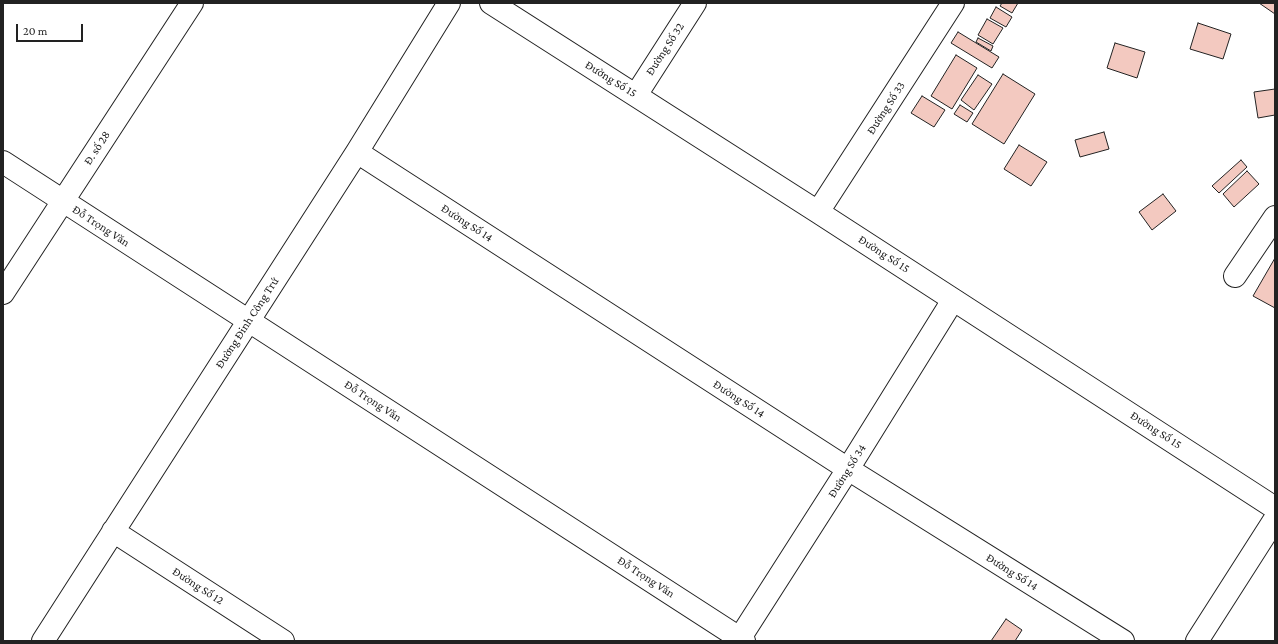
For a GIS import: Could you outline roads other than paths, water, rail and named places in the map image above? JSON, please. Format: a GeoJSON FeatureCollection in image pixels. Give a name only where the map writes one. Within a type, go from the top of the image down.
{"type":"FeatureCollection","features":[{"type":"Feature","properties":{"kind":"street","name":"Đ. số 28"},"geometry":{"type":"LineString","coordinates":[[3,293],[192,3]]}},
{"type":"Feature","properties":{"kind":"street","name":"Đường Đinh Công Trứ"},"geometry":{"type":"LineString","coordinates":[[43,641],[357,152],[449,3]]}},
{"type":"Feature","properties":{"kind":"street","name":"Đường Số 15"},"geometry":{"type":"LineString","coordinates":[[491,3],[818,212],[1275,508]]}},
{"type":"Feature","properties":{"kind":"street","name":"Đường Số 32"},"geometry":{"type":"LineString","coordinates":[[636,95],[695,3]]}},
{"type":"Feature","properties":{"kind":"street","name":"Đường Số 33"},"geometry":{"type":"LineString","coordinates":[[818,212],[953,3]]}},
{"type":"Feature","properties":{"kind":"street","name":"Đường Số 14"},"geometry":{"type":"LineString","coordinates":[[357,152],[848,469],[1123,641]]}},
{"type":"Feature","properties":{"kind":"street","name":"Đỗ Trọng Văn"},"geometry":{"type":"LineString","coordinates":[[3,162],[741,640]]}},
{"type":"Feature","properties":{"kind":"street"},"geometry":{"type":"LineString","coordinates":[[1236,276],[1275,217]]}},
{"type":"Feature","properties":{"kind":"street","name":"Đường Số 34"},"geometry":{"type":"LineString","coordinates":[[741,640],[953,300]]}},
{"type":"Feature","properties":{"kind":"street"},"geometry":{"type":"LineString","coordinates":[[1197,641],[1275,518]]}},
{"type":"Feature","properties":{"kind":"street","name":"Đường Số 12"},"geometry":{"type":"LineString","coordinates":[[113,531],[283,641]]}}]}
